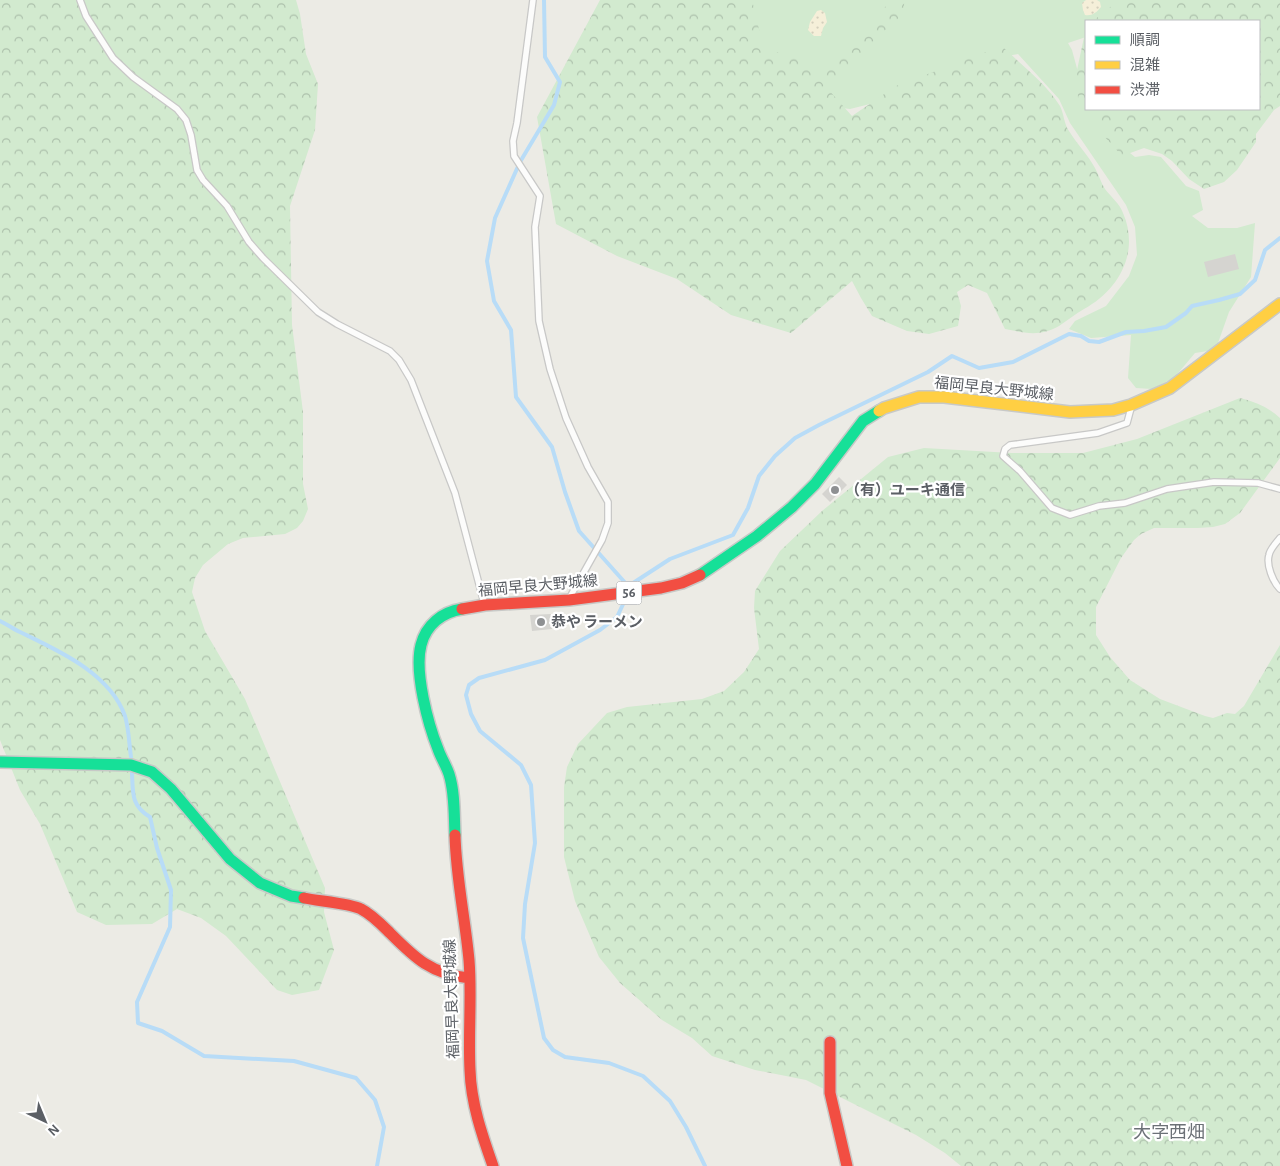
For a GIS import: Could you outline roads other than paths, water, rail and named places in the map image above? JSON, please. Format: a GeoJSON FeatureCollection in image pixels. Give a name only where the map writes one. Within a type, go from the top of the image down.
{"type":"FeatureCollection","features":[{"type":"Feature","properties":{"kind":"main road","name":"福岡早良大野城線"},"geometry":{"type":"LineString","coordinates":[[492,1166],[475,1105],[470,1072],[469,961],[456,866],[454,804],[449,774],[427,714],[422,686],[420,657],[424,635],[429,627],[440,617],[456,610],[485,605],[569,600],[660,588],[682,582],[702,574],[757,536],[792,507],[815,484],[864,421],[884,408],[919,397],[944,397],[1070,412],[1113,410],[1131,405],[1170,388],[1280,304]]}},
{"type":"Feature","properties":{"kind":"main road"},"geometry":{"type":"LineString","coordinates":[[0,762],[131,764],[152,772],[171,789],[230,859],[260,883],[291,896],[360,908],[376,919],[428,967],[458,977],[470,978]]}},
{"type":"Feature","properties":{"kind":"main road"},"geometry":{"type":"LineString","coordinates":[[830,1042],[830,1093],[847,1166]]}},
{"type":"Feature","properties":{"kind":"lane"},"geometry":{"type":"LineString","coordinates":[[80,0],[86,16],[113,58],[133,77],[177,109],[186,120],[198,170],[203,180],[228,206],[249,242],[263,258],[318,312],[337,324],[390,351],[400,360],[418,396],[455,493],[485,605]]}},
{"type":"Feature","properties":{"kind":"lane"},"geometry":{"type":"LineString","coordinates":[[533,0],[518,123],[513,141],[514,156],[540,196],[536,227],[539,321],[550,369],[566,418],[588,467],[608,502],[608,523],[602,540],[569,600]]}},
{"type":"Feature","properties":{"kind":"lane"},"geometry":{"type":"LineString","coordinates":[[1131,405],[1127,423],[1098,434],[1010,445],[1005,449],[1003,456],[1020,471],[1052,508],[1070,515],[1099,506],[1125,503],[1166,489],[1214,482],[1258,483],[1280,489]]}},
{"type":"Feature","properties":{"kind":"lane"},"geometry":{"type":"LineString","coordinates":[[1280,538],[1268,554],[1269,566],[1280,589]]}},
{"type":"Feature","properties":{"kind":"waterway"},"geometry":{"type":"LineString","coordinates":[[544,0],[545,57],[560,82],[554,105],[520,162],[495,218],[487,261],[494,301],[511,330],[516,397],[552,447],[579,531],[628,586]]}},
{"type":"Feature","properties":{"kind":"waterway"},"geometry":{"type":"LineString","coordinates":[[630,585],[670,559],[733,535],[748,508],[759,476],[775,456],[795,438],[819,425],[928,372],[952,356],[979,368],[1013,362],[1069,334],[1081,336],[1089,341],[1099,342],[1126,332],[1166,327],[1186,313],[1192,306],[1240,294],[1255,280],[1265,250],[1280,238]]}},
{"type":"Feature","properties":{"kind":"waterway"},"geometry":{"type":"LineString","coordinates":[[626,598],[617,617],[600,630],[545,660],[479,678],[469,685],[466,695],[471,714],[480,731],[521,765],[531,785],[535,843],[525,904],[523,938],[544,1038],[553,1050],[565,1057],[609,1063],[643,1076],[670,1101],[686,1127],[705,1166]]}},
{"type":"Feature","properties":{"kind":"waterway"},"geometry":{"type":"LineString","coordinates":[[0,621],[66,655],[95,675],[107,687],[118,701],[125,716],[131,757]]}},
{"type":"Feature","properties":{"kind":"waterway"},"geometry":{"type":"LineString","coordinates":[[132,773],[134,798],[139,808],[150,817],[157,848],[171,890],[170,927],[137,1002],[138,1023],[162,1031],[204,1056],[294,1061],[356,1078],[375,1100],[384,1127],[377,1166]]}},
{"type":"Feature","properties":{"kind":"place","name":"（有）ユーキ通信"},"geometry":{"type":"Point","coordinates":[835,490]}},
{"type":"Feature","properties":{"kind":"place","name":"恭や ラーメン"},"geometry":{"type":"Point","coordinates":[541,622]}},
{"type":"Feature","properties":{"kind":"district","name":"大字西畑"},"geometry":{"type":"Point","coordinates":[1169,1133]}}]}
